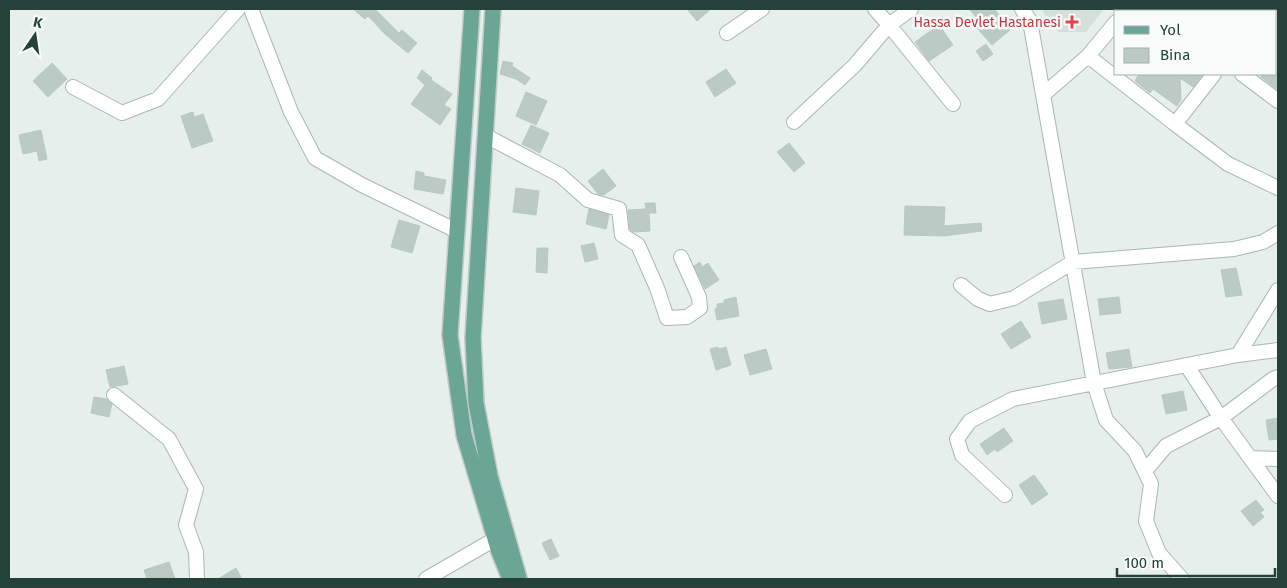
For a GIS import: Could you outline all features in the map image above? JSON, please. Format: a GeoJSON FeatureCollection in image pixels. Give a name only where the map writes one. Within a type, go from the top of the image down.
{"type":"FeatureCollection","features":[{"type":"Feature","properties":{"kind":"main road"},"geometry":{"type":"LineString","coordinates":[[472,9],[450,335],[464,435],[495,539],[510,579]]}},
{"type":"Feature","properties":{"kind":"main road"},"geometry":{"type":"LineString","coordinates":[[493,9],[473,338],[476,403],[490,476],[519,579]]}},
{"type":"Feature","properties":{"kind":"street"},"geometry":{"type":"LineString","coordinates":[[73,87],[122,114],[158,99],[238,9]]}},
{"type":"Feature","properties":{"kind":"street"},"geometry":{"type":"LineString","coordinates":[[251,9],[291,112],[316,158],[362,186],[457,231]]}},
{"type":"Feature","properties":{"kind":"street"},"geometry":{"type":"LineString","coordinates":[[727,33],[762,9]]}},
{"type":"Feature","properties":{"kind":"street"},"geometry":{"type":"LineString","coordinates":[[875,9],[953,104]]}},
{"type":"Feature","properties":{"kind":"street"},"geometry":{"type":"LineString","coordinates":[[794,122],[855,65],[889,25],[911,9]]}},
{"type":"Feature","properties":{"kind":"street"},"geometry":{"type":"LineString","coordinates":[[1022,9],[1032,15],[1094,384],[1106,420],[1135,451],[1151,484],[1146,522],[1159,553],[1182,579]]}},
{"type":"Feature","properties":{"kind":"street"},"geometry":{"type":"LineString","coordinates":[[1044,94],[1088,56],[1114,24]]}},
{"type":"Feature","properties":{"kind":"street"},"geometry":{"type":"LineString","coordinates":[[1088,56],[1228,164],[1278,188]]}},
{"type":"Feature","properties":{"kind":"street"},"geometry":{"type":"LineString","coordinates":[[1175,124],[1213,75]]}},
{"type":"Feature","properties":{"kind":"street"},"geometry":{"type":"LineString","coordinates":[[1243,75],[1278,101]]}},
{"type":"Feature","properties":{"kind":"street"},"geometry":{"type":"LineString","coordinates":[[486,136],[560,174],[588,200],[619,209],[622,235],[638,245],[657,288],[667,318],[687,317],[700,308],[699,297],[681,257]]}},
{"type":"Feature","properties":{"kind":"street"},"geometry":{"type":"LineString","coordinates":[[961,285],[978,299],[990,304],[1014,298],[1073,262],[1234,249],[1263,242],[1278,233]]}},
{"type":"Feature","properties":{"kind":"street"},"geometry":{"type":"LineString","coordinates":[[1238,354],[1278,290]]}},
{"type":"Feature","properties":{"kind":"street"},"geometry":{"type":"LineString","coordinates":[[1005,495],[962,455],[957,439],[970,421],[1013,399],[1188,366],[1238,354],[1278,350]]}},
{"type":"Feature","properties":{"kind":"street"},"geometry":{"type":"LineString","coordinates":[[1188,366],[1221,418],[1278,496]]}},
{"type":"Feature","properties":{"kind":"street"},"geometry":{"type":"LineString","coordinates":[[1145,471],[1166,446],[1221,418],[1273,378],[1278,377]]}},
{"type":"Feature","properties":{"kind":"street"},"geometry":{"type":"LineString","coordinates":[[114,395],[169,439],[196,489],[186,525],[196,552],[197,579]]}},
{"type":"Feature","properties":{"kind":"street"},"geometry":{"type":"LineString","coordinates":[[1250,458],[1278,459]]}},
{"type":"Feature","properties":{"kind":"street"},"geometry":{"type":"LineString","coordinates":[[426,579],[495,539]]}},
{"type":"Feature","properties":{"kind":"shaded area","name":"Hassa Devlet Hastanesi"},"geometry":{"type":"Polygon","coordinates":[[[1043,9],[1104,9],[1086,32],[1058,32],[1043,12],[1043,9]]]}},
{"type":"Feature","properties":{"kind":"building"},"geometry":{"type":"Polygon","coordinates":[[[353,9],[375,9],[399,33],[402,30],[417,43],[408,53],[386,35],[368,16],[365,19],[353,9]]]}},
{"type":"Feature","properties":{"kind":"building"},"geometry":{"type":"Polygon","coordinates":[[[687,9],[711,9],[697,21],[687,9]]]}},
{"type":"Feature","properties":{"kind":"building"},"geometry":{"type":"Polygon","coordinates":[[[969,9],[994,9],[1011,29],[992,45],[977,28],[982,24],[969,9]]]}},
{"type":"Feature","properties":{"kind":"building"},"geometry":{"type":"Polygon","coordinates":[[[939,25],[953,45],[929,61],[915,42],[939,25]]]}},
{"type":"Feature","properties":{"kind":"building"},"geometry":{"type":"Polygon","coordinates":[[[986,44],[993,54],[983,61],[976,51],[986,44]]]}},
{"type":"Feature","properties":{"kind":"building"},"geometry":{"type":"Polygon","coordinates":[[[503,61],[513,63],[512,66],[530,78],[525,85],[516,79],[500,74],[503,61]]]}},
{"type":"Feature","properties":{"kind":"building"},"geometry":{"type":"Polygon","coordinates":[[[52,63],[67,79],[48,97],[33,81],[52,63]]]}},
{"type":"Feature","properties":{"kind":"building"},"geometry":{"type":"Polygon","coordinates":[[[726,69],[736,83],[715,97],[706,82],[726,69]]]}},
{"type":"Feature","properties":{"kind":"building"},"geometry":{"type":"Polygon","coordinates":[[[422,70],[432,78],[431,80],[452,94],[444,105],[451,109],[440,125],[411,104],[425,85],[417,78],[422,70]]]}},
{"type":"Feature","properties":{"kind":"building"},"geometry":{"type":"Polygon","coordinates":[[[1278,74],[1278,90],[1261,75],[1278,74]]]}},
{"type":"Feature","properties":{"kind":"building"},"geometry":{"type":"Polygon","coordinates":[[[1138,75],[1202,75],[1193,87],[1180,78],[1181,100],[1177,106],[1153,89],[1150,93],[1135,81],[1138,75]]]}},
{"type":"Feature","properties":{"kind":"building"},"geometry":{"type":"Polygon","coordinates":[[[526,92],[547,101],[536,125],[516,116],[526,92]]]}},
{"type":"Feature","properties":{"kind":"building"},"geometry":{"type":"Polygon","coordinates":[[[193,112],[194,117],[203,114],[213,141],[192,148],[181,116],[193,112]]]}},
{"type":"Feature","properties":{"kind":"building"},"geometry":{"type":"Polygon","coordinates":[[[531,125],[549,133],[540,153],[522,144],[531,125]]]}},
{"type":"Feature","properties":{"kind":"building"},"geometry":{"type":"Polygon","coordinates":[[[41,130],[47,159],[39,161],[37,151],[23,154],[19,135],[41,130]]]}},
{"type":"Feature","properties":{"kind":"building"},"geometry":{"type":"Polygon","coordinates":[[[789,143],[805,163],[794,172],[777,152],[789,143]]]}},
{"type":"Feature","properties":{"kind":"building"},"geometry":{"type":"Polygon","coordinates":[[[603,169],[616,186],[604,195],[598,194],[588,181],[603,169]]]}},
{"type":"Feature","properties":{"kind":"building"},"geometry":{"type":"Polygon","coordinates":[[[416,171],[424,173],[424,176],[446,180],[443,194],[414,189],[416,171]]]}},
{"type":"Feature","properties":{"kind":"building"},"geometry":{"type":"Polygon","coordinates":[[[516,188],[539,191],[536,215],[513,212],[516,188]]]}},
{"type":"Feature","properties":{"kind":"building"},"geometry":{"type":"Polygon","coordinates":[[[645,203],[655,203],[656,213],[649,213],[650,231],[633,232],[630,230],[628,210],[646,209],[645,203]]]}},
{"type":"Feature","properties":{"kind":"building"},"geometry":{"type":"Polygon","coordinates":[[[905,206],[945,207],[944,226],[981,223],[982,231],[944,236],[904,235],[905,206]]]}},
{"type":"Feature","properties":{"kind":"building"},"geometry":{"type":"Polygon","coordinates":[[[589,209],[609,215],[606,229],[586,224],[589,209]]]}},
{"type":"Feature","properties":{"kind":"building"},"geometry":{"type":"Polygon","coordinates":[[[399,220],[420,226],[412,253],[391,247],[399,220]]]}},
{"type":"Feature","properties":{"kind":"building"},"geometry":{"type":"Polygon","coordinates":[[[594,243],[598,259],[585,262],[581,246],[594,243]]]}},
{"type":"Feature","properties":{"kind":"building"},"geometry":{"type":"Polygon","coordinates":[[[537,248],[548,248],[547,273],[536,272],[537,248]]]}},
{"type":"Feature","properties":{"kind":"building"},"geometry":{"type":"Polygon","coordinates":[[[700,262],[702,267],[708,263],[719,280],[705,289],[694,266],[700,262]]]}},
{"type":"Feature","properties":{"kind":"building"},"geometry":{"type":"Polygon","coordinates":[[[1236,268],[1242,295],[1226,297],[1221,270],[1236,268]]]}},
{"type":"Feature","properties":{"kind":"building"},"geometry":{"type":"Polygon","coordinates":[[[736,297],[739,316],[717,320],[715,309],[717,304],[736,297]]]}},
{"type":"Feature","properties":{"kind":"building"},"geometry":{"type":"Polygon","coordinates":[[[1119,297],[1121,313],[1100,315],[1098,299],[1119,297]]]}},
{"type":"Feature","properties":{"kind":"building"},"geometry":{"type":"Polygon","coordinates":[[[1063,299],[1067,319],[1042,324],[1038,303],[1063,299]]]}},
{"type":"Feature","properties":{"kind":"building"},"geometry":{"type":"Polygon","coordinates":[[[1021,321],[1031,337],[1011,349],[1001,334],[1021,321]]]}},
{"type":"Feature","properties":{"kind":"building"},"geometry":{"type":"Polygon","coordinates":[[[718,347],[719,349],[726,347],[731,365],[716,370],[710,349],[718,347]]]}},
{"type":"Feature","properties":{"kind":"building"},"geometry":{"type":"Polygon","coordinates":[[[766,349],[772,369],[750,375],[744,355],[766,349]]]}},
{"type":"Feature","properties":{"kind":"building"},"geometry":{"type":"Polygon","coordinates":[[[1129,349],[1132,367],[1109,369],[1106,353],[1129,349]]]}},
{"type":"Feature","properties":{"kind":"building"},"geometry":{"type":"Polygon","coordinates":[[[124,366],[128,384],[110,387],[106,370],[124,366]]]}},
{"type":"Feature","properties":{"kind":"building"},"geometry":{"type":"Polygon","coordinates":[[[1183,391],[1187,410],[1166,414],[1162,395],[1183,391]]]}},
{"type":"Feature","properties":{"kind":"building"},"geometry":{"type":"Polygon","coordinates":[[[94,397],[106,399],[112,404],[109,417],[91,413],[94,397]]]}},
{"type":"Feature","properties":{"kind":"building"},"geometry":{"type":"Polygon","coordinates":[[[1278,418],[1278,439],[1269,440],[1266,420],[1278,418]]]}},
{"type":"Feature","properties":{"kind":"building"},"geometry":{"type":"Polygon","coordinates":[[[1004,428],[1013,441],[997,452],[995,449],[987,455],[980,444],[1004,428]]]}},
{"type":"Feature","properties":{"kind":"building"},"geometry":{"type":"Polygon","coordinates":[[[1034,475],[1048,494],[1032,505],[1019,485],[1034,475]]]}},
{"type":"Feature","properties":{"kind":"building"},"geometry":{"type":"Polygon","coordinates":[[[1256,500],[1264,510],[1260,512],[1264,517],[1253,526],[1241,511],[1256,500]]]}},
{"type":"Feature","properties":{"kind":"building"},"geometry":{"type":"Polygon","coordinates":[[[551,539],[559,556],[550,560],[542,543],[551,539]]]}},
{"type":"Feature","properties":{"kind":"building"},"geometry":{"type":"Polygon","coordinates":[[[169,562],[175,579],[147,579],[144,570],[169,562]]]}},
{"type":"Feature","properties":{"kind":"building"},"geometry":{"type":"Polygon","coordinates":[[[236,568],[242,579],[218,579],[236,568]]]}},
{"type":"Feature","properties":{"kind":"place","name":"Hassa Devlet Hastanesi"},"geometry":{"type":"Point","coordinates":[1072,22]}}]}
